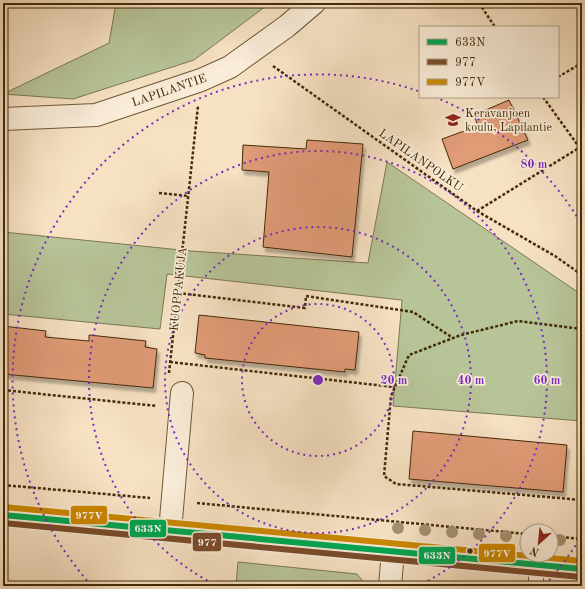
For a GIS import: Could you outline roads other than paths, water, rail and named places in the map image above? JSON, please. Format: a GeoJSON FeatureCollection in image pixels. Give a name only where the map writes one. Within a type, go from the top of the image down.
{"type":"FeatureCollection","features":[{"type":"Feature","properties":{"kind":"street","name":"LAPILANTIE"},"geometry":{"type":"LineString","coordinates":[[3,119],[96,115],[201,80],[230,67],[287,26],[314,3]]}},
{"type":"Feature","properties":{"kind":"street"},"geometry":{"type":"LineString","coordinates":[[170,531],[175,385]]}},
{"type":"Feature","properties":{"kind":"street"},"geometry":{"type":"LineString","coordinates":[[3,515],[393,551],[536,576],[582,569]]}},
{"type":"Feature","properties":{"kind":"street"},"geometry":{"type":"LineString","coordinates":[[390,586],[393,551]]}},
{"type":"Feature","properties":{"kind":"place","name":"Keravanjoen koulu, Lapilantie"},"geometry":{"type":"Point","coordinates":[453,120]}}]}
